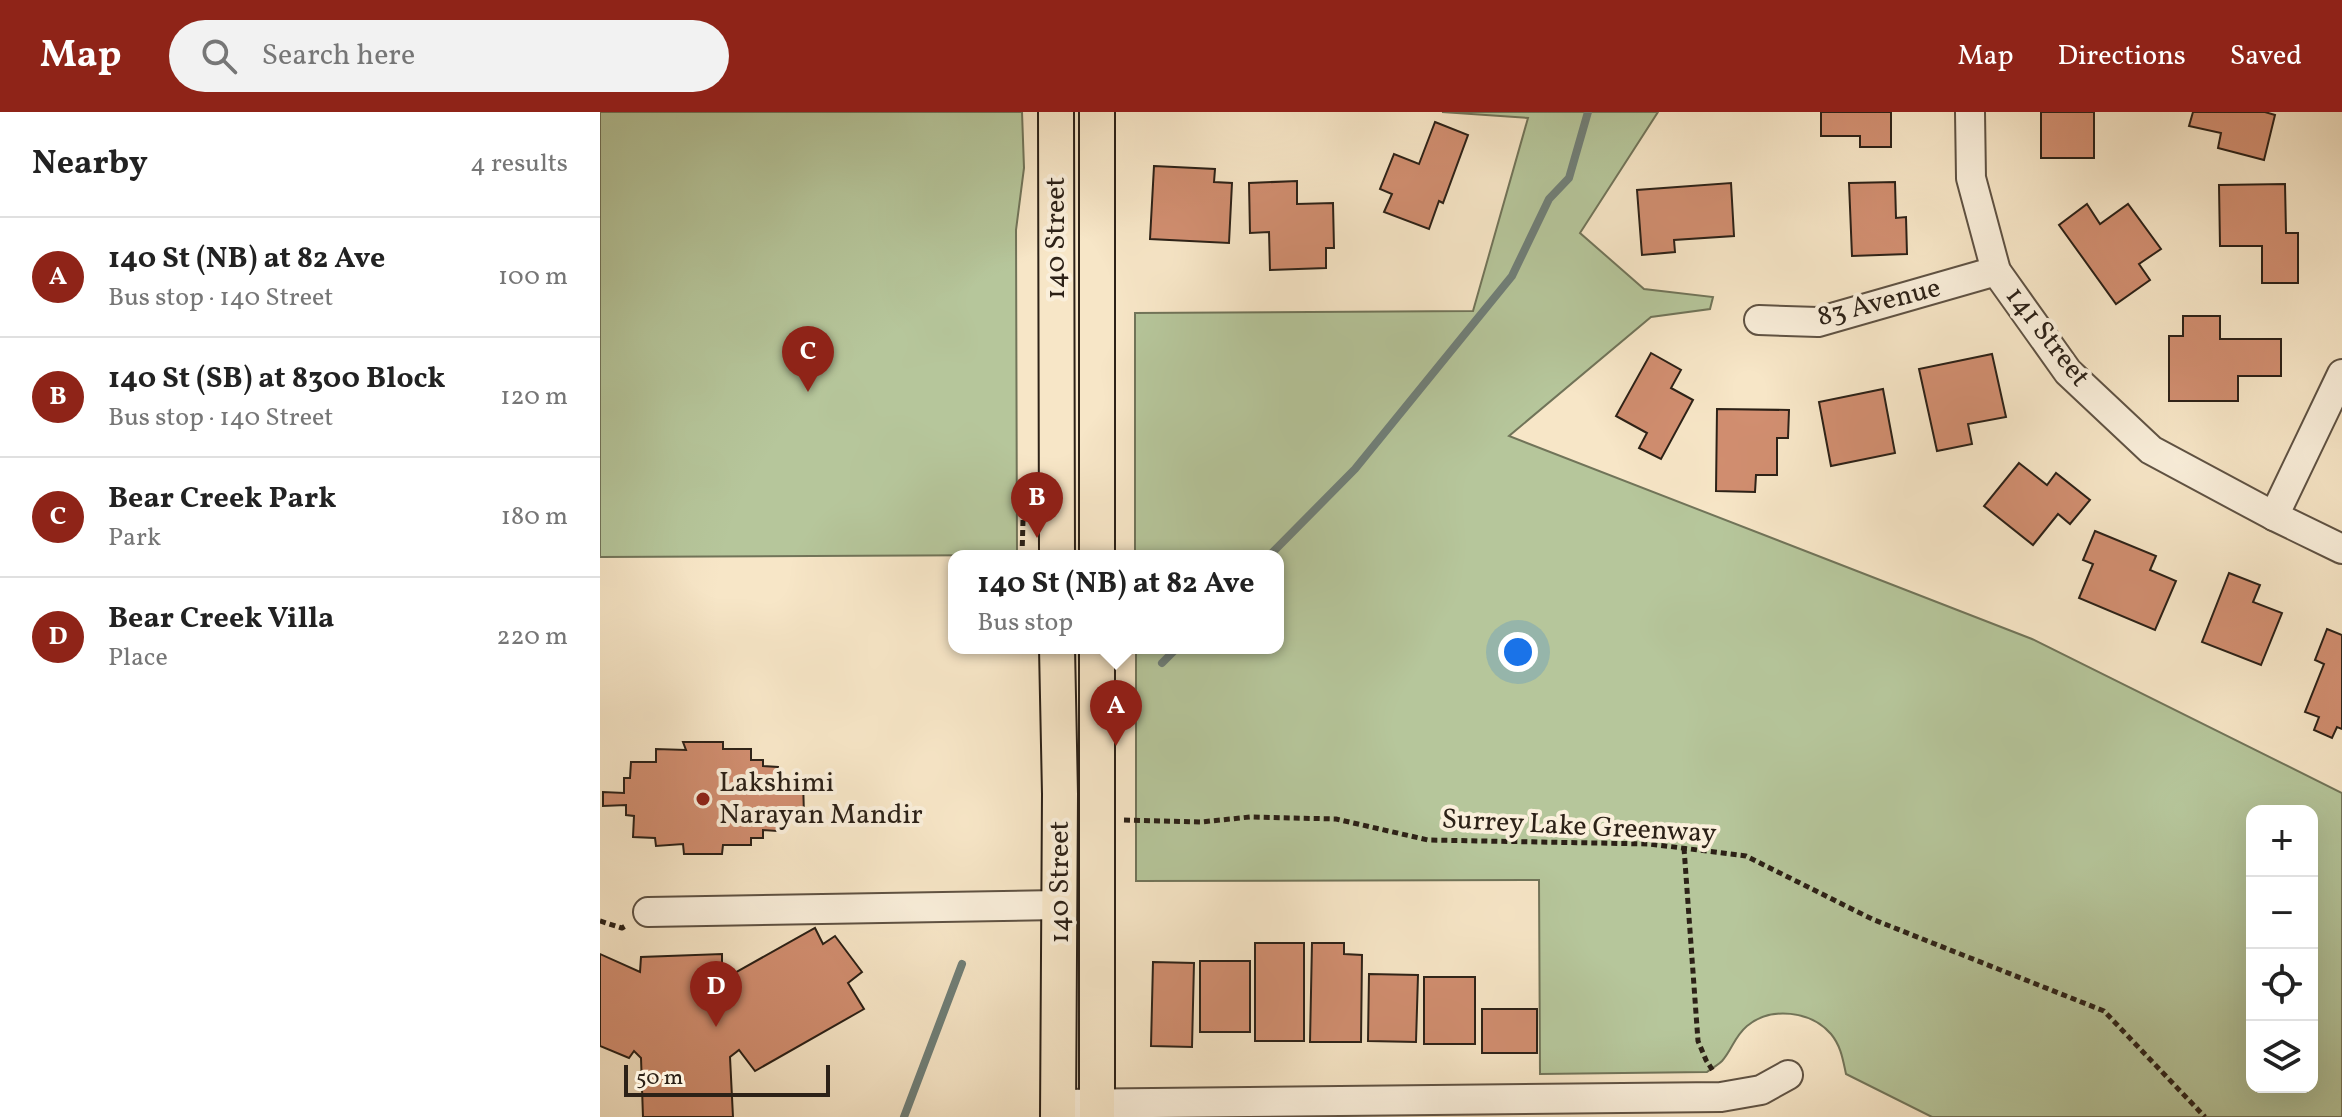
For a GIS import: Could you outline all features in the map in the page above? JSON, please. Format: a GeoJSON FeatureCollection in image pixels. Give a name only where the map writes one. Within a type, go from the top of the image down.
{"type":"FeatureCollection","features":[{"type":"Feature","properties":{"kind":"main road","name":"140 Street"},"geometry":{"type":"LineString","coordinates":[[1056,112],[1057,550]]}},
{"type":"Feature","properties":{"kind":"main road","name":"140 Street"},"geometry":{"type":"LineString","coordinates":[[1097,112],[1097,550]]}},
{"type":"Feature","properties":{"kind":"main road","name":"140 Street"},"geometry":{"type":"LineString","coordinates":[[1057,654],[1060,794],[1058,1111]]}},
{"type":"Feature","properties":{"kind":"main road","name":"140 Street"},"geometry":{"type":"LineString","coordinates":[[1097,654],[1097,1110]]}},
{"type":"Feature","properties":{"kind":"street","name":"141 Street"},"geometry":{"type":"LineString","coordinates":[[1970,112],[1971,178],[1996,271],[2068,372],[2151,450],[2342,549]]}},
{"type":"Feature","properties":{"kind":"street","name":"83 Avenue"},"geometry":{"type":"LineString","coordinates":[[1759,320],[1818,322],[1996,271]]}},
{"type":"Feature","properties":{"kind":"street"},"geometry":{"type":"LineString","coordinates":[[2274,516],[2342,374]]}},
{"type":"Feature","properties":{"kind":"street"},"geometry":{"type":"LineString","coordinates":[[648,912],[1058,905]]}},
{"type":"Feature","properties":{"kind":"street"},"geometry":{"type":"LineString","coordinates":[[1058,1111],[1721,1097],[1761,1090],[1788,1075]]}},
{"type":"Feature","properties":{"kind":"path","name":"Surrey Lake Greenway"},"geometry":{"type":"LineString","coordinates":[[1115,820],[1336,819],[1428,840],[1650,844],[1746,856],[1872,919],[2104,1011],[2205,1117]]}},
{"type":"Feature","properties":{"kind":"path"},"geometry":{"type":"LineString","coordinates":[[1684,848],[1698,1041],[1716,1084]]}},
{"type":"Feature","properties":{"kind":"green space"},"geometry":{"type":"Polygon","coordinates":[[[600,112],[1022,112],[1024,168],[1016,230],[1017,550],[948,550],[948,555],[600,557],[600,112]]]}},
{"type":"Feature","properties":{"kind":"green space"},"geometry":{"type":"Polygon","coordinates":[[[1442,112],[1658,112],[1580,233],[1644,289],[1713,297],[1710,309],[1651,317],[1509,436],[2032,639],[2342,793],[2342,1117],[1932,1117],[1846,1074],[1839,1048],[1831,1034],[1813,1020],[1790,1014],[1767,1016],[1747,1026],[1722,1061],[1707,1072],[1540,1074],[1539,880],[1136,881],[1136,654],[1284,654],[1284,550],[1135,550],[1135,313],[1473,311],[1528,118],[1442,112]]]}},
{"type":"Feature","properties":{"kind":"building"},"geometry":{"type":"Polygon","coordinates":[[[1821,112],[1891,112],[1891,147],[1860,147],[1860,136],[1821,136],[1821,112]]]}},
{"type":"Feature","properties":{"kind":"building"},"geometry":{"type":"Polygon","coordinates":[[[2041,112],[2094,112],[2094,158],[2041,158],[2041,112]]]}},
{"type":"Feature","properties":{"kind":"building"},"geometry":{"type":"Polygon","coordinates":[[[2193,112],[2265,112],[2275,115],[2264,160],[2218,148],[2221,133],[2189,126],[2193,112]]]}},
{"type":"Feature","properties":{"kind":"building"},"geometry":{"type":"Polygon","coordinates":[[[1435,122],[1468,135],[1443,203],[1439,201],[1429,229],[1384,212],[1392,194],[1380,189],[1394,154],[1419,164],[1435,122]]]}},
{"type":"Feature","properties":{"kind":"building"},"geometry":{"type":"Polygon","coordinates":[[[1154,166],[1215,169],[1214,182],[1232,183],[1229,243],[1150,239],[1154,166]]]}},
{"type":"Feature","properties":{"kind":"building"},"geometry":{"type":"Polygon","coordinates":[[[1297,181],[1297,204],[1333,203],[1334,248],[1326,248],[1326,268],[1270,270],[1269,232],[1250,233],[1249,183],[1297,181]]]}},
{"type":"Feature","properties":{"kind":"building"},"geometry":{"type":"Polygon","coordinates":[[[1895,182],[1896,218],[1906,217],[1907,254],[1852,256],[1849,183],[1895,182]]]}},
{"type":"Feature","properties":{"kind":"building"},"geometry":{"type":"Polygon","coordinates":[[[1731,183],[1734,236],[1674,240],[1675,252],[1642,255],[1637,190],[1731,183]]]}},
{"type":"Feature","properties":{"kind":"building"},"geometry":{"type":"Polygon","coordinates":[[[2285,184],[2286,233],[2298,233],[2298,283],[2262,283],[2262,246],[2220,246],[2219,185],[2285,184]]]}},
{"type":"Feature","properties":{"kind":"building"},"geometry":{"type":"Polygon","coordinates":[[[2087,204],[2100,224],[2128,204],[2161,249],[2139,264],[2150,280],[2116,304],[2059,225],[2087,204]]]}},
{"type":"Feature","properties":{"kind":"building"},"geometry":{"type":"Polygon","coordinates":[[[2183,316],[2220,316],[2220,339],[2281,339],[2281,376],[2238,376],[2238,401],[2169,401],[2169,336],[2183,336],[2183,316]]]}},
{"type":"Feature","properties":{"kind":"building"},"geometry":{"type":"Polygon","coordinates":[[[1651,353],[1681,370],[1671,388],[1693,400],[1661,459],[1639,448],[1647,433],[1616,416],[1651,353]]]}},
{"type":"Feature","properties":{"kind":"building"},"geometry":{"type":"Polygon","coordinates":[[[1992,354],[2006,417],[1968,424],[1972,444],[1937,451],[1919,369],[1992,354]]]}},
{"type":"Feature","properties":{"kind":"building"},"geometry":{"type":"Polygon","coordinates":[[[1883,389],[1895,453],[1831,466],[1819,402],[1883,389]]]}},
{"type":"Feature","properties":{"kind":"building"},"geometry":{"type":"Polygon","coordinates":[[[1717,409],[1789,410],[1788,438],[1777,438],[1777,475],[1756,475],[1755,492],[1716,491],[1717,409]]]}},
{"type":"Feature","properties":{"kind":"building"},"geometry":{"type":"Polygon","coordinates":[[[2019,463],[2047,485],[2056,473],[2090,500],[2070,524],[2058,514],[2033,545],[1984,506],[2019,463]]]}},
{"type":"Feature","properties":{"kind":"building"},"geometry":{"type":"Polygon","coordinates":[[[2095,531],[2156,556],[2150,570],[2176,581],[2155,630],[2079,598],[2093,564],[2083,560],[2095,531]]]}},
{"type":"Feature","properties":{"kind":"building"},"geometry":{"type":"Polygon","coordinates":[[[2229,573],[2260,585],[2253,602],[2282,613],[2261,665],[2202,642],[2229,573]]]}},
{"type":"Feature","properties":{"kind":"building"},"geometry":{"type":"Polygon","coordinates":[[[2327,629],[2342,635],[2342,729],[2337,727],[2332,738],[2314,730],[2319,717],[2305,712],[2324,664],[2315,660],[2327,629]]]}},
{"type":"Feature","properties":{"kind":"building","name":"Lakshimi Narayan Mandir"},"geometry":{"type":"Polygon","coordinates":[[[683,742],[723,742],[723,749],[751,749],[751,760],[763,760],[763,766],[778,767],[778,780],[803,780],[804,815],[777,816],[777,831],[763,830],[763,838],[751,838],[751,845],[723,845],[722,854],[684,854],[683,844],[656,846],[655,838],[633,837],[634,816],[626,815],[626,805],[603,806],[603,792],[624,793],[624,778],[630,778],[631,762],[656,762],[656,749],[686,750],[683,742]]]}},
{"type":"Feature","properties":{"kind":"building"},"geometry":{"type":"Polygon","coordinates":[[[815,928],[823,944],[835,936],[862,972],[848,983],[864,1009],[755,1071],[739,1050],[730,1057],[733,1117],[643,1117],[641,1058],[634,1051],[629,1058],[600,1046],[600,954],[640,972],[641,957],[722,954],[722,980],[815,928]]]}},
{"type":"Feature","properties":{"kind":"building"},"geometry":{"type":"Polygon","coordinates":[[[1255,943],[1304,943],[1304,1041],[1255,1041],[1255,943]]]}},
{"type":"Feature","properties":{"kind":"building"},"geometry":{"type":"Polygon","coordinates":[[[1312,943],[1344,943],[1344,954],[1362,955],[1361,1042],[1310,1042],[1312,943]]]}},
{"type":"Feature","properties":{"kind":"building"},"geometry":{"type":"Polygon","coordinates":[[[1200,961],[1250,961],[1250,1032],[1200,1032],[1200,961]]]}},
{"type":"Feature","properties":{"kind":"building"},"geometry":{"type":"Polygon","coordinates":[[[1153,962],[1194,963],[1192,1047],[1151,1046],[1153,962]]]}},
{"type":"Feature","properties":{"kind":"building"},"geometry":{"type":"Polygon","coordinates":[[[1369,974],[1418,975],[1416,1042],[1368,1041],[1369,974]]]}},
{"type":"Feature","properties":{"kind":"building"},"geometry":{"type":"Polygon","coordinates":[[[1424,977],[1475,977],[1475,1044],[1424,1044],[1424,977]]]}},
{"type":"Feature","properties":{"kind":"building"},"geometry":{"type":"Polygon","coordinates":[[[1482,1009],[1537,1009],[1537,1053],[1482,1053],[1482,1009]]]}},
{"type":"Feature","properties":{"kind":"waterway"},"geometry":{"type":"LineString","coordinates":[[1275,550],[1355,469],[1512,276],[1549,199],[1569,178],[1588,112]]}},
{"type":"Feature","properties":{"kind":"waterway"},"geometry":{"type":"LineString","coordinates":[[1162,663],[1171,654]]}},
{"type":"Feature","properties":{"kind":"waterway"},"geometry":{"type":"LineString","coordinates":[[904,1117],[962,964]]}},
{"type":"Feature","properties":{"kind":"place","name":"Bear Creek Park"},"geometry":{"type":"Point","coordinates":[808,392]}},
{"type":"Feature","properties":{"kind":"place","name":"140 St (SB) at 8300 Block"},"geometry":{"type":"Point","coordinates":[1037,538]}},
{"type":"Feature","properties":{"kind":"place","name":"140 St (NB) at 82 Ave"},"geometry":{"type":"Point","coordinates":[1116,746]}},
{"type":"Feature","properties":{"kind":"place","name":"Lakshimi Narayan Mandir"},"geometry":{"type":"Point","coordinates":[703,799]}},
{"type":"Feature","properties":{"kind":"place","name":"Bear Creek Villa"},"geometry":{"type":"Point","coordinates":[716,1027]}}]}
